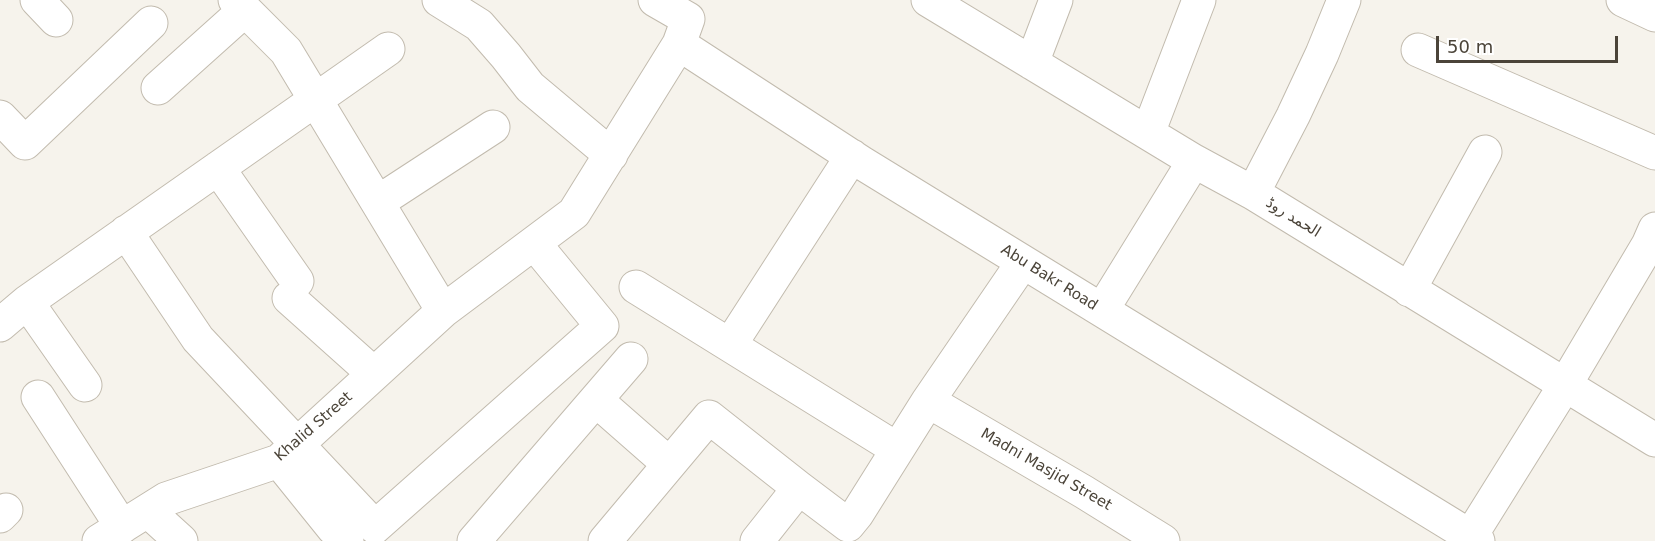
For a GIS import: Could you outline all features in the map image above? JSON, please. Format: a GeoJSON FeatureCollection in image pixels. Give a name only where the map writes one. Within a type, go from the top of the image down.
{"type":"FeatureCollection","features":[{"type":"Feature","properties":{"kind":"street"},"geometry":{"type":"LineString","coordinates":[[439,0],[479,25],[530,87],[610,155],[679,44],[688,19],[655,0]]}},
{"type":"Feature","properties":{"kind":"street","name":"الحمد روڈ"},"geometry":{"type":"LineString","coordinates":[[928,0],[1253,194],[1655,440]]}},
{"type":"Feature","properties":{"kind":"street"},"geometry":{"type":"LineString","coordinates":[[1032,63],[1056,0]]}},
{"type":"Feature","properties":{"kind":"street"},"geometry":{"type":"LineString","coordinates":[[1148,133],[1199,0]]}},
{"type":"Feature","properties":{"kind":"street"},"geometry":{"type":"LineString","coordinates":[[1253,194],[1293,116],[1344,0]]}},
{"type":"Feature","properties":{"kind":"street"},"geometry":{"type":"LineString","coordinates":[[1623,0],[1655,15]]}},
{"type":"Feature","properties":{"kind":"street"},"geometry":{"type":"LineString","coordinates":[[158,88],[240,5],[286,51],[443,310]]}},
{"type":"Feature","properties":{"kind":"street"},"geometry":{"type":"LineString","coordinates":[[3,127],[25,142],[151,24]]}},
{"type":"Feature","properties":{"kind":"street","name":"Abu Bakr Road"},"geometry":{"type":"LineString","coordinates":[[679,44],[852,156],[1474,539]]}},
{"type":"Feature","properties":{"kind":"street"},"geometry":{"type":"LineString","coordinates":[[0,325],[27,302],[388,49]]}},
{"type":"Feature","properties":{"kind":"street"},"geometry":{"type":"LineString","coordinates":[[1418,50],[1655,153]]}},
{"type":"Feature","properties":{"kind":"street"},"geometry":{"type":"LineString","coordinates":[[378,202],[492,127]]}},
{"type":"Feature","properties":{"kind":"street"},"geometry":{"type":"LineString","coordinates":[[1409,290],[1485,152]]}},
{"type":"Feature","properties":{"kind":"street","name":"Khalid Street"},"geometry":{"type":"LineString","coordinates":[[123,526],[166,499],[288,452],[443,310],[574,213],[610,155]]}},
{"type":"Feature","properties":{"kind":"street"},"geometry":{"type":"LineString","coordinates":[[730,345],[852,156]]}},
{"type":"Feature","properties":{"kind":"street"},"geometry":{"type":"LineString","coordinates":[[1102,310],[1194,160]]}},
{"type":"Feature","properties":{"kind":"street"},"geometry":{"type":"LineString","coordinates":[[218,168],[293,290],[374,374]]}},
{"type":"Feature","properties":{"kind":"street"},"geometry":{"type":"LineString","coordinates":[[1474,539],[1648,245],[1655,229]]}},
{"type":"Feature","properties":{"kind":"street"},"geometry":{"type":"LineString","coordinates":[[126,232],[198,339],[288,452],[333,528],[347,541]]}},
{"type":"Feature","properties":{"kind":"street"},"geometry":{"type":"LineString","coordinates":[[288,452],[375,527],[602,326],[534,243]]}},
{"type":"Feature","properties":{"kind":"street"},"geometry":{"type":"LineString","coordinates":[[605,541],[709,417],[848,525],[928,401],[1023,262]]}},
{"type":"Feature","properties":{"kind":"street"},"geometry":{"type":"LineString","coordinates":[[636,288],[897,449]]}},
{"type":"Feature","properties":{"kind":"street"},"geometry":{"type":"LineString","coordinates":[[27,302],[85,385]]}},
{"type":"Feature","properties":{"kind":"street"},"geometry":{"type":"LineString","coordinates":[[474,541],[631,360]]}},
{"type":"Feature","properties":{"kind":"street"},"geometry":{"type":"LineString","coordinates":[[38,397],[123,526],[181,541]]}},
{"type":"Feature","properties":{"kind":"street"},"geometry":{"type":"LineString","coordinates":[[596,400],[669,464]]}},
{"type":"Feature","properties":{"kind":"street","name":"Madni Masjid Street"},"geometry":{"type":"LineString","coordinates":[[928,401],[1163,541]]}},
{"type":"Feature","properties":{"kind":"street"},"geometry":{"type":"LineString","coordinates":[[757,541],[799,488]]}}]}
